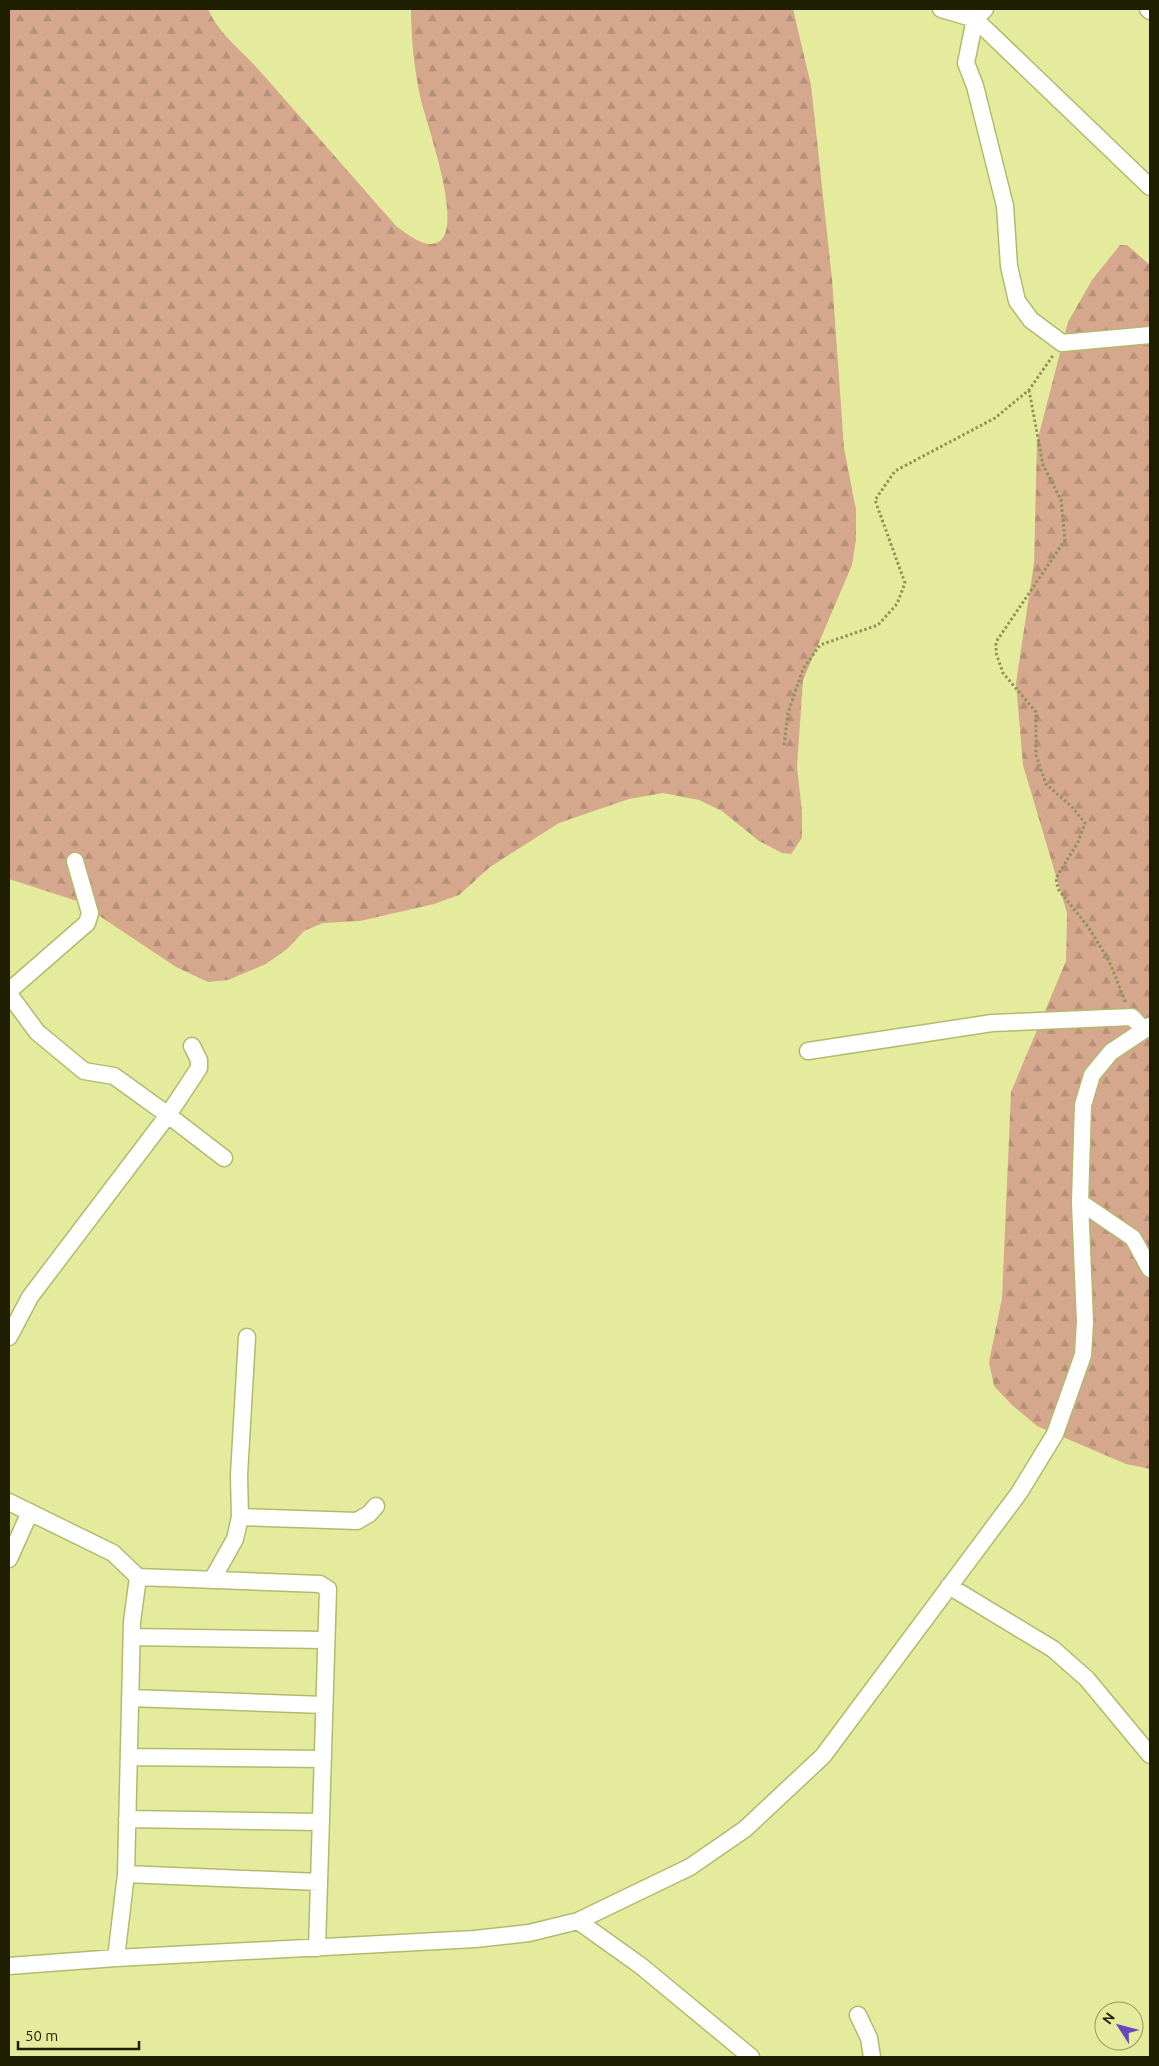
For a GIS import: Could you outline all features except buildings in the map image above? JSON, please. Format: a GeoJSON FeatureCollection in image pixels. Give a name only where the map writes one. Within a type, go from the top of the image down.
{"type":"FeatureCollection","features":[{"type":"Feature","properties":{"kind":"street"},"geometry":{"type":"LineString","coordinates":[[941,9],[980,14],[1150,187]]}},
{"type":"Feature","properties":{"kind":"street"},"geometry":{"type":"LineString","coordinates":[[980,14],[966,63],[975,86],[1005,206],[1009,266],[1017,301],[1031,320],[1062,343],[1150,335]]}},
{"type":"Feature","properties":{"kind":"street"},"geometry":{"type":"LineString","coordinates":[[75,861],[90,913],[87,923],[9,993],[37,1032],[84,1071],[114,1076],[224,1158]]}},
{"type":"Feature","properties":{"kind":"street"},"geometry":{"type":"LineString","coordinates":[[9,1966],[116,1958],[484,1938],[529,1933],[578,1921],[690,1867],[745,1829],[823,1756],[1019,1492],[1056,1434],[1073,1387],[1082,1354],[1085,1322],[1080,1202],[1083,1105],[1092,1075],[1111,1052],[1147,1028],[1132,1017],[992,1023],[808,1051]]}},
{"type":"Feature","properties":{"kind":"street"},"geometry":{"type":"LineString","coordinates":[[9,1337],[30,1296],[168,1115],[199,1068],[199,1060],[192,1046]]}},
{"type":"Feature","properties":{"kind":"street"},"geometry":{"type":"LineString","coordinates":[[1080,1202],[1133,1238],[1150,1269]]}},
{"type":"Feature","properties":{"kind":"street"},"geometry":{"type":"LineString","coordinates":[[212,1580],[235,1539],[240,1517],[239,1474],[247,1337]]}},
{"type":"Feature","properties":{"kind":"street"},"geometry":{"type":"LineString","coordinates":[[9,1502],[114,1554],[138,1577],[320,1584],[328,1589],[317,1948]]}},
{"type":"Feature","properties":{"kind":"street"},"geometry":{"type":"LineString","coordinates":[[240,1517],[356,1521],[370,1514],[376,1506]]}},
{"type":"Feature","properties":{"kind":"street"},"geometry":{"type":"LineString","coordinates":[[9,1559],[30,1512]]}},
{"type":"Feature","properties":{"kind":"street"},"geometry":{"type":"LineString","coordinates":[[116,1958],[126,1874],[132,1636],[138,1577]]}},
{"type":"Feature","properties":{"kind":"street"},"geometry":{"type":"LineString","coordinates":[[949,1586],[1053,1649],[1087,1679],[1150,1755]]}},
{"type":"Feature","properties":{"kind":"street"},"geometry":{"type":"LineString","coordinates":[[132,1636],[326,1640]]}},
{"type":"Feature","properties":{"kind":"street"},"geometry":{"type":"LineString","coordinates":[[130,1698],[324,1705]]}},
{"type":"Feature","properties":{"kind":"street"},"geometry":{"type":"LineString","coordinates":[[129,1757],[323,1759]]}},
{"type":"Feature","properties":{"kind":"street"},"geometry":{"type":"LineString","coordinates":[[127,1819],[321,1822]]}},
{"type":"Feature","properties":{"kind":"street"},"geometry":{"type":"LineString","coordinates":[[126,1874],[319,1882]]}},
{"type":"Feature","properties":{"kind":"street"},"geometry":{"type":"LineString","coordinates":[[578,1921],[641,1966],[751,2057]]}},
{"type":"Feature","properties":{"kind":"street"},"geometry":{"type":"LineString","coordinates":[[858,2015],[869,2038],[872,2057]]}},
{"type":"Feature","properties":{"kind":"path"},"geometry":{"type":"LineString","coordinates":[[784,745],[788,713],[803,669],[820,645],[878,625],[897,604],[905,583],[875,500],[895,471],[939,445],[994,418],[1028,390],[1062,343]]}},
{"type":"Feature","properties":{"kind":"path"},"geometry":{"type":"LineString","coordinates":[[1028,390],[1043,465],[1060,500],[1065,540],[996,642],[996,653],[1003,673],[1036,712],[1036,754],[1046,784],[1072,807],[1085,823],[1078,842],[1056,878],[1058,889],[1089,928],[1109,962],[1132,1017]]}},
{"type":"Feature","properties":{"kind":"green space"},"geometry":{"type":"Polygon","coordinates":[[[9,9],[208,9],[224,34],[259,70],[397,227],[418,241],[430,244],[441,240],[446,229],[447,213],[441,171],[418,85],[413,52],[411,9],[793,9],[811,85],[832,279],[844,448],[856,510],[856,540],[852,565],[803,680],[797,767],[802,812],[802,838],[791,854],[782,853],[759,841],[722,811],[699,800],[663,793],[629,799],[559,823],[490,867],[459,895],[434,904],[360,921],[323,923],[304,931],[287,949],[266,964],[228,980],[208,982],[176,967],[77,901],[9,879],[9,9]]]}},
{"type":"Feature","properties":{"kind":"green space"},"geometry":{"type":"Polygon","coordinates":[[[1120,245],[1127,245],[1150,265],[1150,1469],[1126,1464],[1037,1426],[1012,1405],[994,1386],[989,1362],[1002,1298],[1011,1092],[1066,961],[1067,913],[1023,765],[1016,683],[1034,563],[1037,442],[1068,322],[1092,280],[1120,245]]]}}]}
